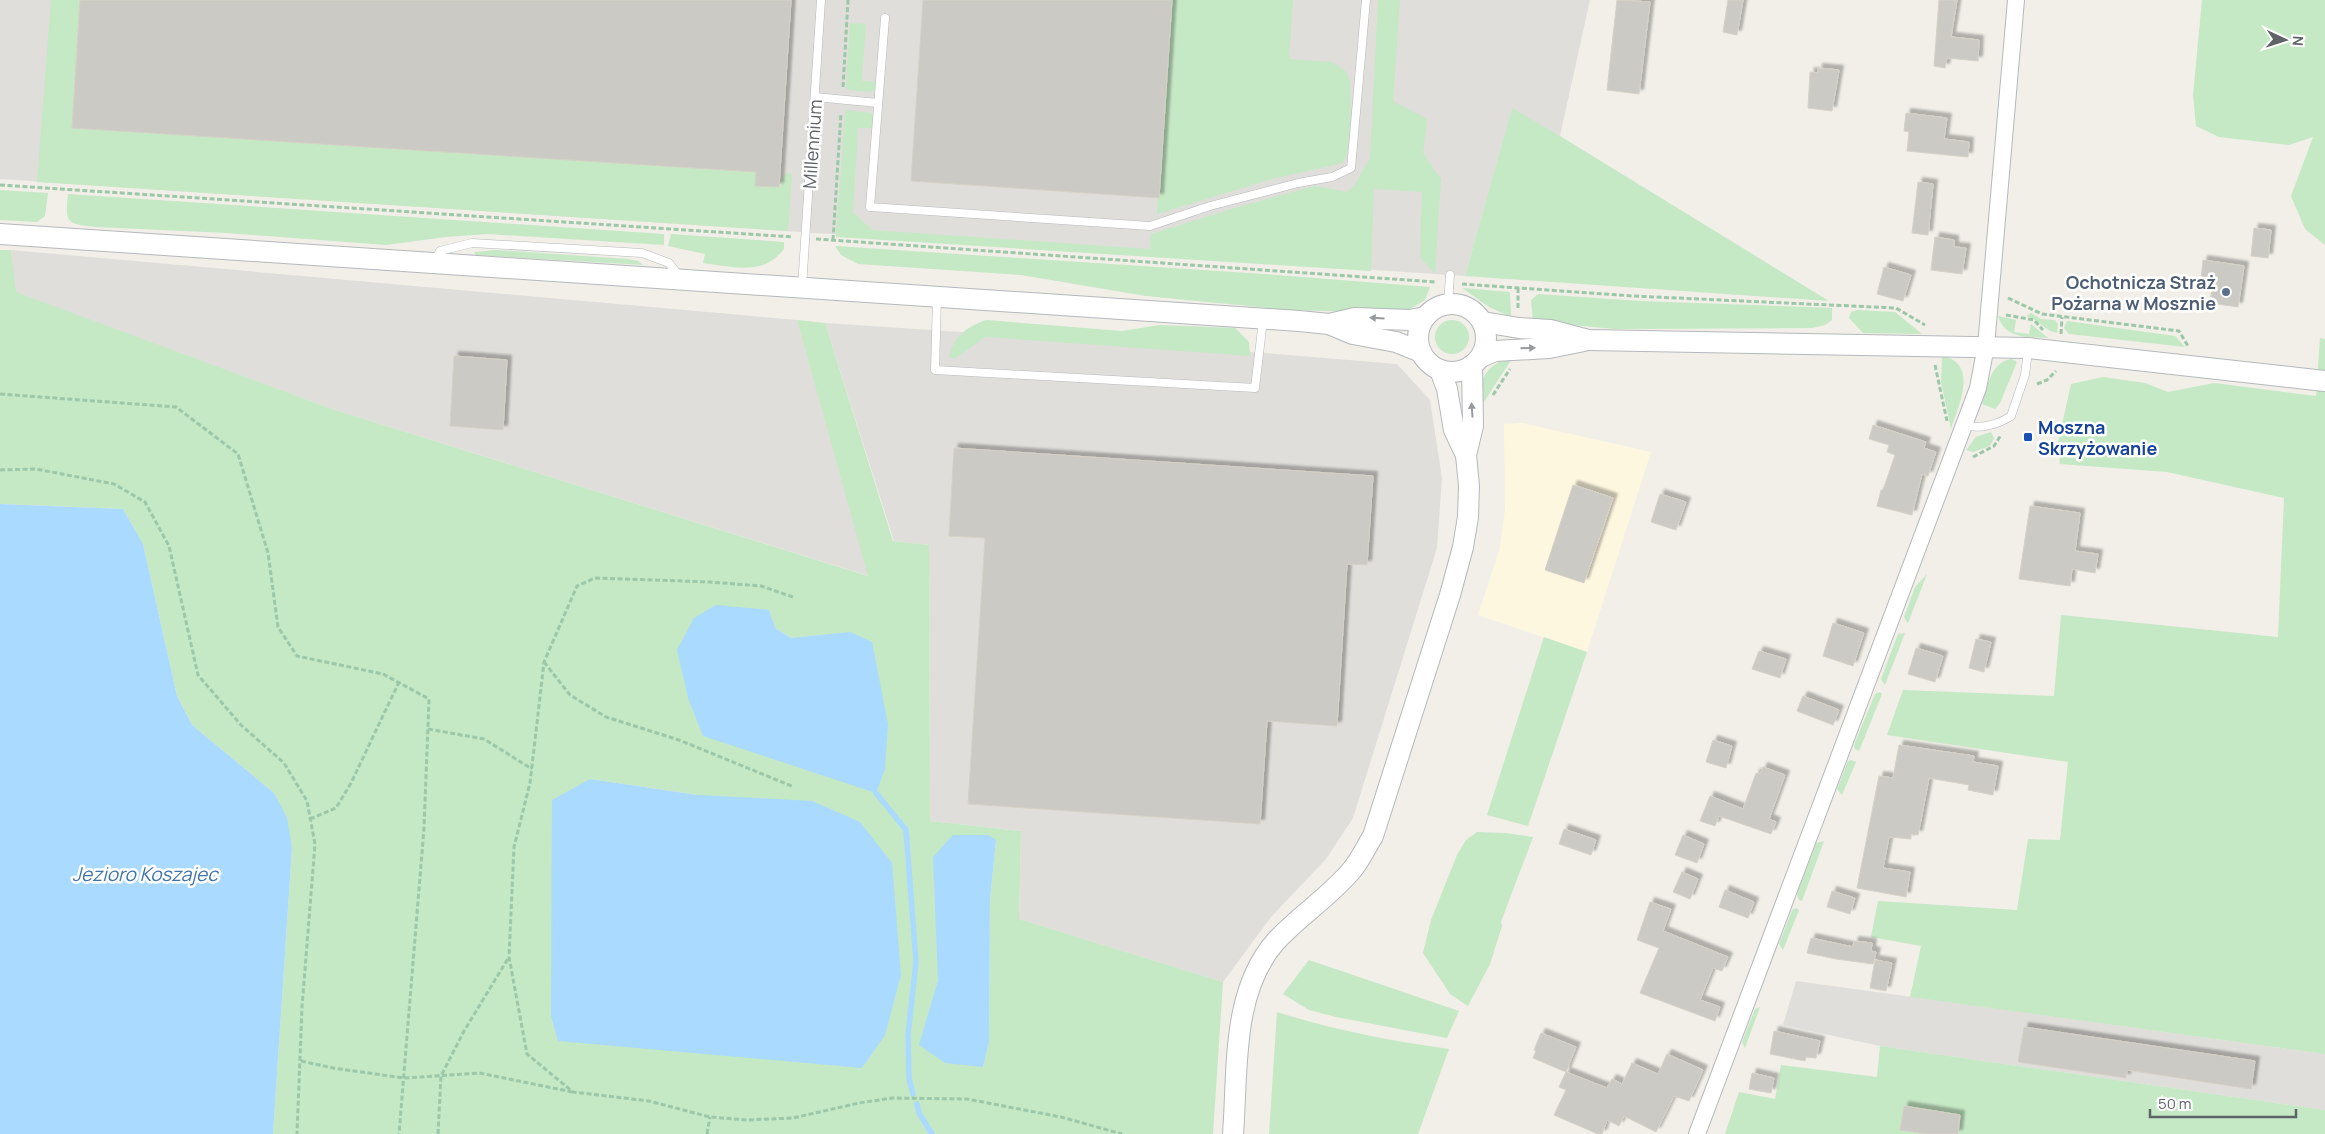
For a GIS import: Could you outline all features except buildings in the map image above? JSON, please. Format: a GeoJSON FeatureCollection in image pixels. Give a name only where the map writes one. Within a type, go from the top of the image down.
{"type":"FeatureCollection","features":[{"type":"Feature","properties":{"kind":"street"},"geometry":{"type":"LineString","coordinates":[[1697,1134],[1978,388],[1986,346],[2016,0]]}},
{"type":"Feature","properties":{"kind":"street"},"geometry":{"type":"LineString","coordinates":[[0,234],[1263,318],[1329,324],[1355,318],[1410,320],[1425,317],[1436,308],[1448,304],[1468,308],[1483,322],[1519,328],[1550,330],[1588,340]]}},
{"type":"Feature","properties":{"kind":"street"},"geometry":{"type":"LineString","coordinates":[[1425,317],[1418,334],[1421,352],[1432,366],[1440,370],[1460,371],[1495,351],[1549,348],[1588,340],[2028,348],[2325,381]]}},
{"type":"Feature","properties":{"kind":"street"},"geometry":{"type":"LineString","coordinates":[[1234,1134],[1244,1003],[1256,973],[1275,943],[1294,922],[1330,893],[1353,870],[1373,836],[1450,595],[1463,547],[1468,517],[1469,486],[1466,455],[1473,426],[1476,361],[1486,340],[1483,322]]}},
{"type":"Feature","properties":{"kind":"street"},"geometry":{"type":"LineString","coordinates":[[1329,324],[1352,334],[1396,342],[1421,352]]}},
{"type":"Feature","properties":{"kind":"street"},"geometry":{"type":"LineString","coordinates":[[1440,370],[1447,390],[1454,430],[1466,455]]}},
{"type":"Feature","properties":{"kind":"lane","name":"Millennium"},"geometry":{"type":"LineString","coordinates":[[802,287],[821,0]]}},
{"type":"Feature","properties":{"kind":"lane"},"geometry":{"type":"LineString","coordinates":[[885,18],[870,207],[1150,226],[1210,206],[1298,183],[1332,177],[1351,168],[1366,0]]}},
{"type":"Feature","properties":{"kind":"lane"},"geometry":{"type":"LineString","coordinates":[[815,97],[878,103]]}},
{"type":"Feature","properties":{"kind":"lane"},"geometry":{"type":"LineString","coordinates":[[1448,304],[1450,279]]}},
{"type":"Feature","properties":{"kind":"lane"},"geometry":{"type":"LineString","coordinates":[[937,297],[935,370],[944,371],[1255,388],[1263,318]]}},
{"type":"Feature","properties":{"kind":"lane"},"geometry":{"type":"LineString","coordinates":[[1965,425],[1975,428],[2000,422],[2008,418],[2014,411],[2025,375],[2028,348]]}},
{"type":"Feature","properties":{"kind":"path"},"geometry":{"type":"LineString","coordinates":[[833,240],[848,0]]}},
{"type":"Feature","properties":{"kind":"path"},"geometry":{"type":"LineString","coordinates":[[0,185],[1450,279],[1518,288],[1633,296],[1896,308],[1921,324],[1929,326]]}},
{"type":"Feature","properties":{"kind":"path"},"geometry":{"type":"LineString","coordinates":[[1518,288],[1518,312]]}},
{"type":"Feature","properties":{"kind":"path"},"geometry":{"type":"LineString","coordinates":[[1989,295],[2003,296],[2042,314],[2179,331],[2190,351]]}},
{"type":"Feature","properties":{"kind":"path"},"geometry":{"type":"LineString","coordinates":[[0,394],[176,407],[238,454],[268,553],[278,627],[297,656],[383,674],[429,699],[424,828],[399,1134]]}},
{"type":"Feature","properties":{"kind":"path"},"geometry":{"type":"LineString","coordinates":[[1973,457],[1994,446],[2002,434],[2000,422]]}},
{"type":"Feature","properties":{"kind":"path"},"geometry":{"type":"LineString","coordinates":[[0,470],[36,469],[114,484],[145,502],[169,546],[198,675],[241,726],[284,763],[307,801],[315,844],[302,1007],[297,1134]]}},
{"type":"Feature","properties":{"kind":"path"},"geometry":{"type":"LineString","coordinates":[[573,1092],[527,1054],[509,957],[514,847],[530,784],[544,662],[577,586],[595,578],[710,582],[761,586],[792,597]]}},
{"type":"Feature","properties":{"kind":"path"},"geometry":{"type":"LineString","coordinates":[[544,662],[570,695],[606,718],[679,740],[794,787]]}},
{"type":"Feature","properties":{"kind":"path"},"geometry":{"type":"LineString","coordinates":[[310,819],[336,808],[351,783],[399,682]]}},
{"type":"Feature","properties":{"kind":"path"},"geometry":{"type":"LineString","coordinates":[[428,729],[484,739],[532,768]]}},
{"type":"Feature","properties":{"kind":"path"},"geometry":{"type":"LineString","coordinates":[[438,1134],[441,1076],[464,1031],[509,957]]}},
{"type":"Feature","properties":{"kind":"path"},"geometry":{"type":"LineString","coordinates":[[300,1061],[333,1068],[404,1078],[480,1073],[573,1092],[650,1101],[710,1117],[748,1120],[793,1118],[858,1103],[892,1098],[967,1098],[1061,1117],[1122,1134]]}},
{"type":"Feature","properties":{"kind":"path"},"geometry":{"type":"LineString","coordinates":[[707,1134],[710,1117]]}},
{"type":"Feature","properties":{"kind":"shaded area"},"geometry":{"type":"Polygon","coordinates":[[[0,0],[1590,0],[1560,136],[1512,109],[1465,276],[0,179],[0,0]]]}},
{"type":"Feature","properties":{"kind":"shaded area"},"geometry":{"type":"Polygon","coordinates":[[[11,250],[797,320],[869,576],[332,409],[15,292],[11,250]]]}},
{"type":"Feature","properties":{"kind":"shaded area"},"geometry":{"type":"Polygon","coordinates":[[[825,323],[1191,347],[1397,364],[1430,400],[1442,478],[1437,548],[1353,818],[1326,859],[1271,917],[1223,982],[1019,919],[1021,831],[930,821],[929,545],[894,541],[825,323]]]}},
{"type":"Feature","properties":{"kind":"shaded area"},"geometry":{"type":"Polygon","coordinates":[[[1522,423],[1651,452],[1587,652],[1478,615],[1500,548],[1505,509],[1504,424],[1522,423]]]}},
{"type":"Feature","properties":{"kind":"shaded area"},"geometry":{"type":"Polygon","coordinates":[[[1796,981],[2325,1054],[2325,1110],[1880,1046],[1783,1025],[1796,981]]]}},
{"type":"Feature","properties":{"kind":"green space"},"geometry":{"type":"Polygon","coordinates":[[[51,0],[80,0],[72,128],[756,172],[756,186],[781,187],[782,178],[786,173],[792,174],[788,231],[37,182],[51,0]]]}},
{"type":"Feature","properties":{"kind":"green space"},"geometry":{"type":"Polygon","coordinates":[[[1172,0],[1293,0],[1289,59],[1333,62],[1346,72],[1350,82],[1351,114],[1348,150],[1343,163],[1272,179],[1157,214],[1172,0]]]}},
{"type":"Feature","properties":{"kind":"green space"},"geometry":{"type":"Polygon","coordinates":[[[1378,0],[1400,0],[1393,101],[1427,119],[1423,153],[1441,179],[1435,274],[1420,257],[1422,192],[1374,189],[1371,271],[836,237],[845,110],[872,113],[874,118],[872,128],[858,128],[853,213],[873,230],[1150,249],[1151,234],[1238,207],[1315,186],[1347,192],[1354,186],[1370,158],[1378,0]]]}},
{"type":"Feature","properties":{"kind":"green space"},"geometry":{"type":"Polygon","coordinates":[[[2202,0],[2325,0],[2325,245],[2305,229],[2291,196],[2313,137],[2289,145],[2219,137],[2196,126],[2193,95],[2202,0]]]}},
{"type":"Feature","properties":{"kind":"green space"},"geometry":{"type":"Polygon","coordinates":[[[850,23],[866,24],[862,81],[877,82],[876,88],[870,92],[846,88],[850,23]]]}},
{"type":"Feature","properties":{"kind":"green space"},"geometry":{"type":"Polygon","coordinates":[[[1512,108],[1560,136],[1829,301],[1465,276],[1512,108]]]}},
{"type":"Feature","properties":{"kind":"green space"},"geometry":{"type":"Polygon","coordinates":[[[0,190],[48,193],[45,216],[37,222],[0,220],[0,190]]]}},
{"type":"Feature","properties":{"kind":"green space"},"geometry":{"type":"Polygon","coordinates":[[[68,194],[664,234],[664,245],[487,234],[386,245],[227,233],[96,227],[79,225],[70,221],[67,211],[68,194]]]}},
{"type":"Feature","properties":{"kind":"green space"},"geometry":{"type":"Polygon","coordinates":[[[671,234],[784,242],[784,249],[776,258],[767,263],[749,268],[708,264],[703,263],[705,254],[668,246],[671,234]]]}},
{"type":"Feature","properties":{"kind":"green space"},"geometry":{"type":"Polygon","coordinates":[[[835,246],[1264,274],[1430,287],[1425,300],[1410,309],[1393,313],[1289,310],[1146,296],[1021,275],[858,264],[841,255],[835,246]]]}},
{"type":"Feature","properties":{"kind":"green space"},"geometry":{"type":"Polygon","coordinates":[[[0,250],[11,250],[16,292],[332,409],[868,576],[797,320],[825,323],[893,541],[929,545],[930,821],[1021,831],[1019,919],[1223,982],[1213,1134],[273,1134],[292,848],[274,793],[192,725],[177,696],[143,544],[123,509],[0,504],[0,250]],[[775,628],[677,650],[850,632],[791,638],[775,628]],[[590,779],[862,1068],[698,795],[590,779]],[[996,840],[938,980],[920,1045],[983,1067],[989,1042],[990,900],[996,840]]]}},
{"type":"Feature","properties":{"kind":"green space"},"geometry":{"type":"Polygon","coordinates":[[[496,250],[628,259],[638,261],[643,265],[476,255],[474,252],[496,250]]]}},
{"type":"Feature","properties":{"kind":"green space"},"geometry":{"type":"Polygon","coordinates":[[[1462,288],[1510,292],[1511,317],[1489,307],[1462,288]]]}},
{"type":"Feature","properties":{"kind":"green space"},"geometry":{"type":"Polygon","coordinates":[[[1538,294],[1640,301],[1832,308],[1832,320],[1825,325],[1812,328],[1614,329],[1533,321],[1531,300],[1538,294]]]}},
{"type":"Feature","properties":{"kind":"green space"},"geometry":{"type":"Polygon","coordinates":[[[1857,310],[1895,312],[1922,334],[1863,333],[1849,318],[1851,312],[1857,310]]]}},
{"type":"Feature","properties":{"kind":"green space"},"geometry":{"type":"Polygon","coordinates":[[[2031,313],[2041,319],[2055,320],[2058,324],[2057,333],[2048,330],[2026,316],[2031,313]]]}},
{"type":"Feature","properties":{"kind":"green space"},"geometry":{"type":"Polygon","coordinates":[[[1998,316],[2016,320],[2014,332],[2029,334],[2031,324],[2048,338],[2025,337],[2012,333],[2001,324],[1998,316]]]}},
{"type":"Feature","properties":{"kind":"green space"},"geometry":{"type":"Polygon","coordinates":[[[986,320],[1122,331],[1159,325],[1235,328],[1249,342],[1250,356],[985,337],[956,358],[949,358],[957,338],[967,329],[986,320]]]}},
{"type":"Feature","properties":{"kind":"green space"},"geometry":{"type":"Polygon","coordinates":[[[1452,320],[1459,321],[1464,325],[1468,330],[1468,344],[1464,349],[1459,353],[1452,354],[1445,353],[1440,349],[1436,344],[1435,337],[1436,330],[1440,325],[1445,321],[1452,320]]]}},
{"type":"Feature","properties":{"kind":"green space"},"geometry":{"type":"Polygon","coordinates":[[[2067,321],[2175,336],[2185,347],[2069,334],[2064,328],[2067,321]]]}},
{"type":"Feature","properties":{"kind":"green space"},"geometry":{"type":"Polygon","coordinates":[[[2320,338],[2325,339],[2325,1054],[1910,997],[1921,946],[1871,937],[1878,901],[2017,910],[2028,839],[2060,840],[2068,762],[1887,735],[1903,690],[2054,696],[2061,615],[2278,637],[2284,498],[2167,472],[2060,464],[2058,443],[2071,384],[2103,377],[2145,383],[2168,392],[2214,383],[2316,396],[2320,338]]]}},
{"type":"Feature","properties":{"kind":"green space"},"geometry":{"type":"Polygon","coordinates":[[[1942,356],[1953,360],[1960,367],[1963,376],[1961,397],[1951,429],[1941,382],[1942,356]]]}},
{"type":"Feature","properties":{"kind":"green space"},"geometry":{"type":"Polygon","coordinates":[[[1508,357],[1513,357],[1480,408],[1480,390],[1487,371],[1508,357]]]}},
{"type":"Feature","properties":{"kind":"green space"},"geometry":{"type":"Polygon","coordinates":[[[2012,359],[2017,362],[2000,403],[1995,409],[1982,404],[1994,370],[2005,361],[2012,359]]]}},
{"type":"Feature","properties":{"kind":"green space"},"geometry":{"type":"Polygon","coordinates":[[[1991,432],[1994,438],[1990,446],[1973,452],[1966,450],[1976,437],[1991,432]]]}},
{"type":"Feature","properties":{"kind":"green space"},"geometry":{"type":"Polygon","coordinates":[[[1927,574],[1908,623],[1904,617],[1915,587],[1927,574]]]}},
{"type":"Feature","properties":{"kind":"green space"},"geometry":{"type":"Polygon","coordinates":[[[1905,633],[1885,685],[1881,679],[1898,634],[1905,633]]]}},
{"type":"Feature","properties":{"kind":"green space"},"geometry":{"type":"Polygon","coordinates":[[[1544,637],[1587,652],[1528,826],[1487,815],[1544,637]]]}},
{"type":"Feature","properties":{"kind":"green space"},"geometry":{"type":"Polygon","coordinates":[[[1880,692],[1882,694],[1859,751],[1855,749],[1854,745],[1875,694],[1880,692]]]}},
{"type":"Feature","properties":{"kind":"green space"},"geometry":{"type":"Polygon","coordinates":[[[1848,761],[1856,762],[1842,795],[1837,789],[1848,761]]]}},
{"type":"Feature","properties":{"kind":"green space"},"geometry":{"type":"Polygon","coordinates":[[[1477,832],[1533,837],[1501,922],[1502,926],[1490,964],[1468,1006],[1450,994],[1423,953],[1431,920],[1457,855],[1466,840],[1477,832]]]}},
{"type":"Feature","properties":{"kind":"green space"},"geometry":{"type":"Polygon","coordinates":[[[1824,841],[1802,901],[1799,900],[1797,894],[1816,843],[1824,841]]]}},
{"type":"Feature","properties":{"kind":"green space"},"geometry":{"type":"Polygon","coordinates":[[[1796,908],[1799,910],[1783,950],[1779,944],[1792,910],[1796,908]]]}},
{"type":"Feature","properties":{"kind":"green space"},"geometry":{"type":"Polygon","coordinates":[[[1309,960],[1459,1011],[1447,1038],[1309,1010],[1283,994],[1309,960]]]}},
{"type":"Feature","properties":{"kind":"green space"},"geometry":{"type":"Polygon","coordinates":[[[1760,1007],[1745,1048],[1742,1042],[1755,1009],[1760,1007]]]}},
{"type":"Feature","properties":{"kind":"green space"},"geometry":{"type":"Polygon","coordinates":[[[1277,1012],[1362,1034],[1449,1049],[1418,1134],[1269,1134],[1277,1012]]]}},
{"type":"Feature","properties":{"kind":"green space"},"geometry":{"type":"Polygon","coordinates":[[[1880,1046],[2325,1110],[2325,1134],[1725,1134],[1739,1092],[1775,1099],[1781,1065],[1877,1077],[1880,1046]]]}},
{"type":"Feature","properties":{"kind":"water","name":"Jezioro Koszajec"},"geometry":{"type":"Polygon","coordinates":[[[0,504],[123,509],[143,544],[177,696],[192,725],[274,793],[287,818],[292,848],[273,1134],[0,1134],[0,504]]]}},
{"type":"Feature","properties":{"kind":"water"},"geometry":{"type":"Polygon","coordinates":[[[716,605],[769,610],[775,628],[791,638],[850,632],[872,642],[888,724],[885,769],[876,793],[703,736],[688,698],[677,650],[694,618],[716,605]]]}},
{"type":"Feature","properties":{"kind":"water"},"geometry":{"type":"Polygon","coordinates":[[[590,779],[698,795],[812,801],[860,822],[892,863],[901,975],[885,1035],[862,1068],[558,1041],[551,1016],[552,800],[590,779]]]}},
{"type":"Feature","properties":{"kind":"water"},"geometry":{"type":"Polygon","coordinates":[[[953,835],[988,835],[996,840],[990,900],[989,1042],[983,1067],[945,1063],[919,1045],[938,980],[933,857],[953,835]]]}},
{"type":"Feature","properties":{"kind":"waterway"},"geometry":{"type":"LineString","coordinates":[[876,793],[906,830],[916,962],[908,1035],[909,1078],[913,1094]]}},
{"type":"Feature","properties":{"kind":"waterway"},"geometry":{"type":"LineString","coordinates":[[917,1104],[919,1113],[932,1134]]}},
{"type":"Feature","properties":{"kind":"place","name":"Ochotnicza Straż Pożarna w Mosznie"},"geometry":{"type":"Point","coordinates":[2226,292]}},
{"type":"Feature","properties":{"kind":"place","name":"Moszna Skrzyżowanie"},"geometry":{"type":"Point","coordinates":[2028,437]}}]}
